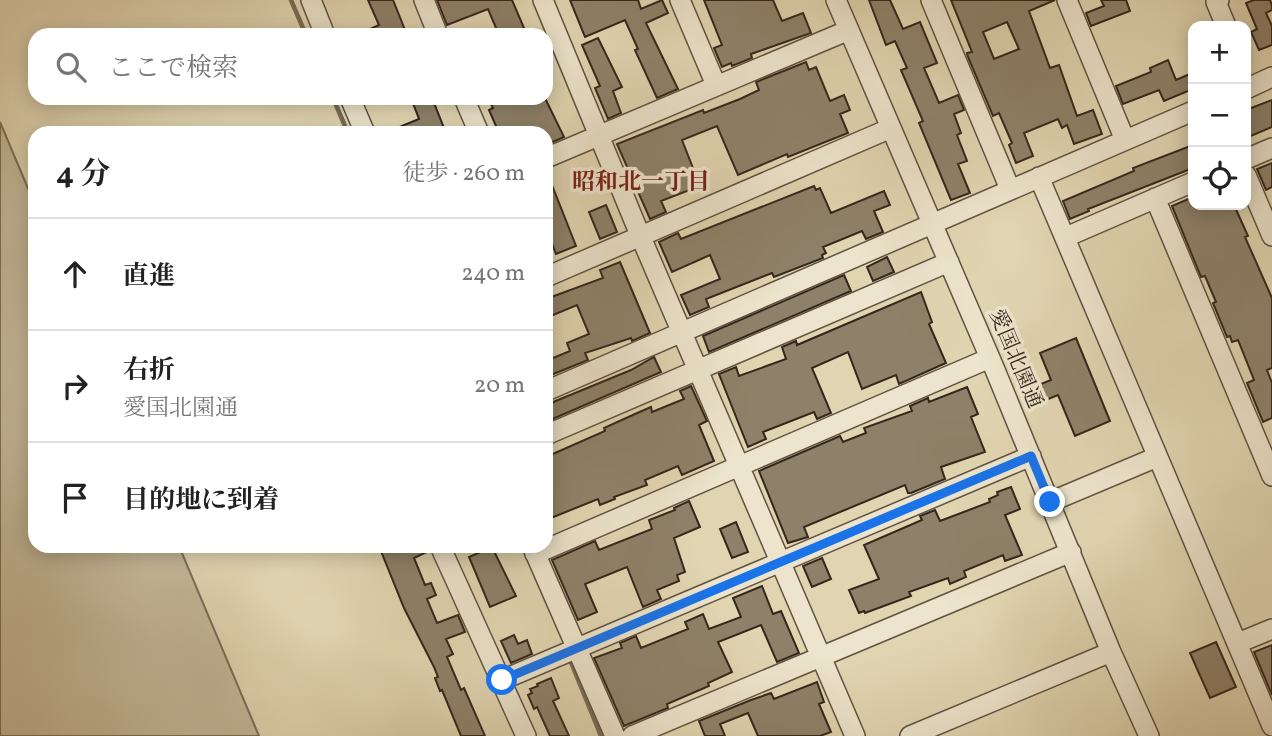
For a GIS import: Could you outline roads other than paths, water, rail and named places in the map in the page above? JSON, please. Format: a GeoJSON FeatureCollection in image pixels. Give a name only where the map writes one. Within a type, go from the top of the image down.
{"type":"FeatureCollection","features":[{"type":"Feature","properties":{"kind":"street"},"geometry":{"type":"LineString","coordinates":[[311,0],[322,28]]}},
{"type":"Feature","properties":{"kind":"street"},"geometry":{"type":"LineString","coordinates":[[424,0],[435,28]]}},
{"type":"Feature","properties":{"kind":"street"},"geometry":{"type":"LineString","coordinates":[[543,0],[640,235],[855,736]]}},
{"type":"Feature","properties":{"kind":"street"},"geometry":{"type":"LineString","coordinates":[[680,0],[716,85]]}},
{"type":"Feature","properties":{"kind":"street","name":"愛国北園通"},"geometry":{"type":"LineString","coordinates":[[836,0],[1149,736]]}},
{"type":"Feature","properties":{"kind":"street"},"geometry":{"type":"LineString","coordinates":[[931,0],[1010,189]]}},
{"type":"Feature","properties":{"kind":"street"},"geometry":{"type":"LineString","coordinates":[[1067,0],[1125,140]]}},
{"type":"Feature","properties":{"kind":"street"},"geometry":{"type":"LineString","coordinates":[[1219,0],[1216,2],[1224,21]]}},
{"type":"Feature","properties":{"kind":"street"},"geometry":{"type":"LineString","coordinates":[[553,155],[849,30]]}},
{"type":"Feature","properties":{"kind":"street"},"geometry":{"type":"LineString","coordinates":[[1251,81],[1272,77]]}},
{"type":"Feature","properties":{"kind":"street"},"geometry":{"type":"LineString","coordinates":[[354,105],[362,126]]}},
{"type":"Feature","properties":{"kind":"street"},"geometry":{"type":"LineString","coordinates":[[467,105],[476,126]]}},
{"type":"Feature","properties":{"kind":"street"},"geometry":{"type":"LineString","coordinates":[[553,388],[1188,113]]}},
{"type":"Feature","properties":{"kind":"street"},"geometry":{"type":"LineString","coordinates":[[553,274],[891,128]]}},
{"type":"Feature","properties":{"kind":"street"},"geometry":{"type":"LineString","coordinates":[[1251,157],[1272,148]]}},
{"type":"Feature","properties":{"kind":"street"},"geometry":{"type":"LineString","coordinates":[[1039,177],[1272,726]]}},
{"type":"Feature","properties":{"kind":"street"},"geometry":{"type":"LineString","coordinates":[[1066,237],[1188,184]]}},
{"type":"Feature","properties":{"kind":"street"},"geometry":{"type":"LineString","coordinates":[[1251,187],[1272,236]]}},
{"type":"Feature","properties":{"kind":"street"},"geometry":{"type":"LineString","coordinates":[[1155,198],[1272,476]]}},
{"type":"Feature","properties":{"kind":"street"},"geometry":{"type":"LineString","coordinates":[[553,432],[949,262]]}},
{"type":"Feature","properties":{"kind":"street"},"geometry":{"type":"LineString","coordinates":[[553,542],[990,358]]}},
{"type":"Feature","properties":{"kind":"street"},"geometry":{"type":"LineString","coordinates":[[502,680],[1031,456]]}},
{"type":"Feature","properties":{"kind":"street"},"geometry":{"type":"LineString","coordinates":[[1050,502],[1157,457]]}},
{"type":"Feature","properties":{"kind":"street"},"geometry":{"type":"LineString","coordinates":[[632,736],[1071,552]]}},
{"type":"Feature","properties":{"kind":"street"},"geometry":{"type":"LineString","coordinates":[[443,553],[526,736]]}},
{"type":"Feature","properties":{"kind":"street"},"geometry":{"type":"LineString","coordinates":[[535,553],[615,736]]}},
{"type":"Feature","properties":{"kind":"street"},"geometry":{"type":"LineString","coordinates":[[1238,643],[1272,629]]}},
{"type":"Feature","properties":{"kind":"street"},"geometry":{"type":"LineString","coordinates":[[910,736],[1111,652]]}},
{"type":"Feature","properties":{"kind":"street"},"geometry":{"type":"LineString","coordinates":[[1262,736],[1272,732]]}},
{"type":"Feature","properties":{"kind":"waterway"},"geometry":{"type":"LineString","coordinates":[[291,0],[303,28]]}},
{"type":"Feature","properties":{"kind":"waterway"},"geometry":{"type":"LineString","coordinates":[[336,105],[345,126]]}},
{"type":"Feature","properties":{"kind":"waterway"},"geometry":{"type":"LineString","coordinates":[[570,660],[601,736]]}},
{"type":"Feature","properties":{"kind":"district","name":"昭和北一丁目"},"geometry":{"type":"Point","coordinates":[641,183]}}]}
